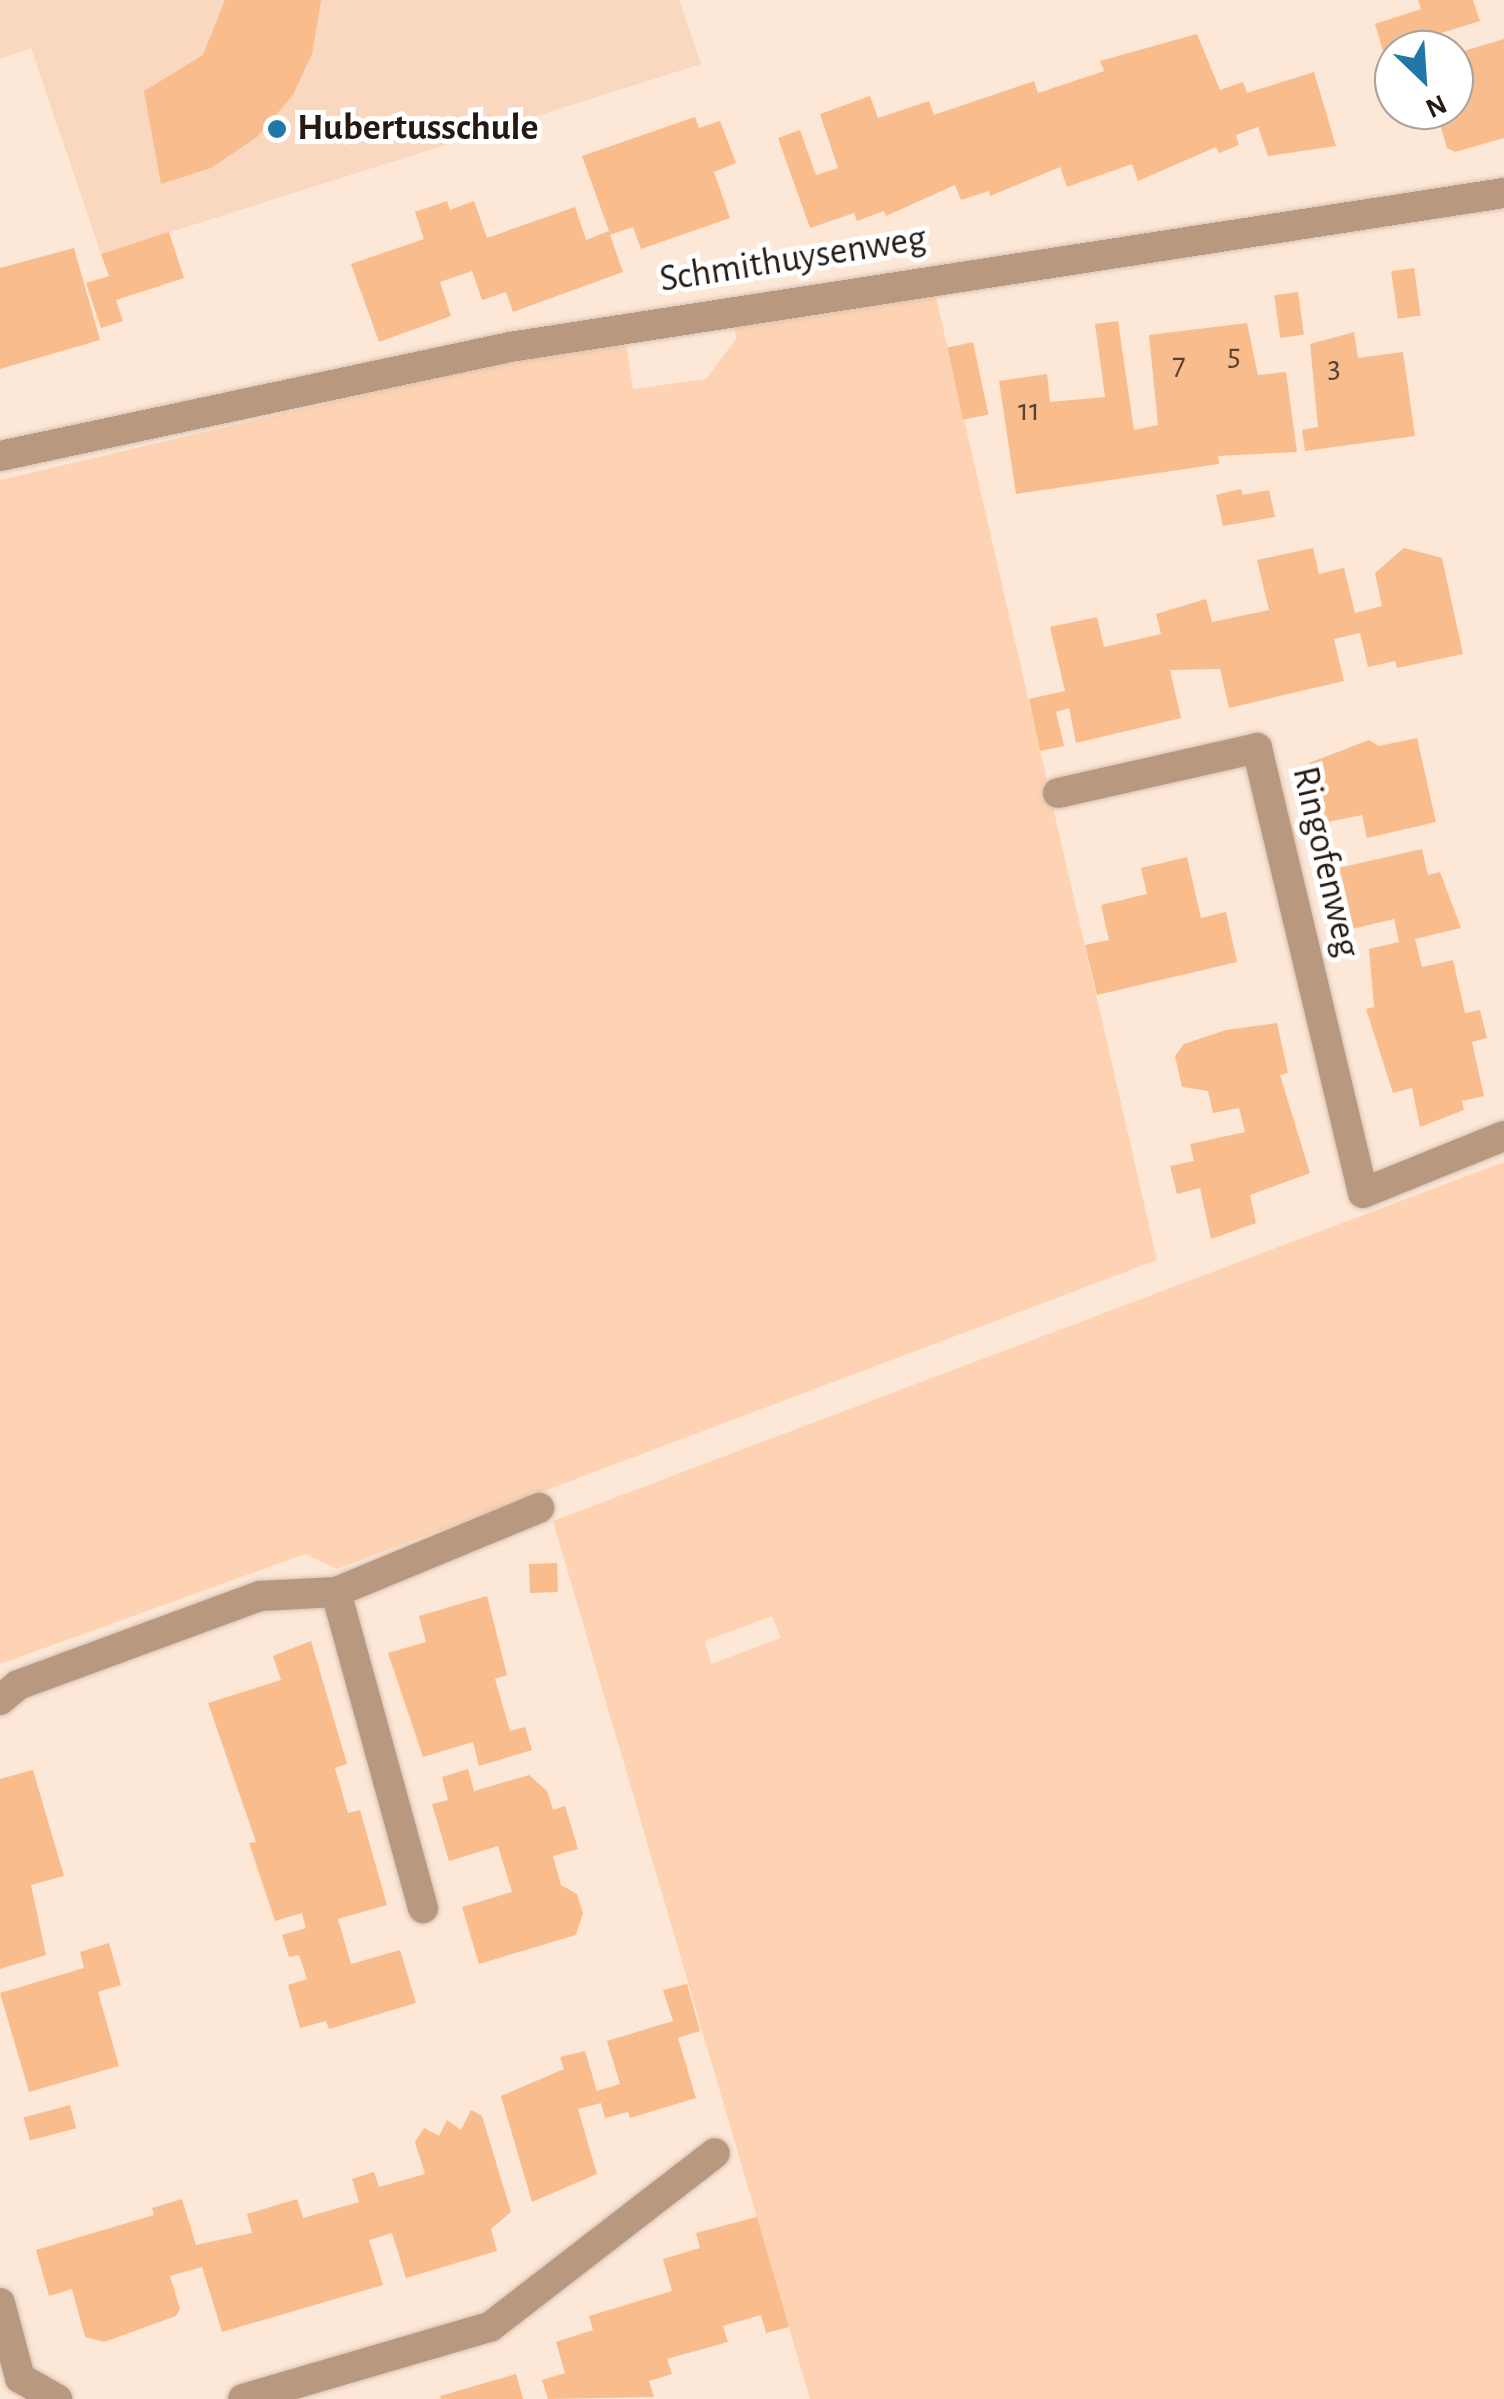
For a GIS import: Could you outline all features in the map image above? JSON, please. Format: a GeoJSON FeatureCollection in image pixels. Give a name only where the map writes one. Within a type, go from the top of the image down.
{"type":"FeatureCollection","features":[{"type":"Feature","properties":{"kind":"street","name":"Schmithuysenweg"},"geometry":{"type":"LineString","coordinates":[[0,456],[510,348],[1504,193]]}},
{"type":"Feature","properties":{"kind":"street","name":"Ringofenweg"},"geometry":{"type":"LineString","coordinates":[[1058,793],[1257,748],[1363,1193],[1504,1136]]}},
{"type":"Feature","properties":{"kind":"street"},"geometry":{"type":"LineString","coordinates":[[0,1700],[18,1685],[260,1596],[336,1592],[540,1508]]}},
{"type":"Feature","properties":{"kind":"street"},"geometry":{"type":"LineString","coordinates":[[336,1592],[424,1908]]}},
{"type":"Feature","properties":{"kind":"street"},"geometry":{"type":"LineString","coordinates":[[242,2399],[490,2327],[715,2153]]}},
{"type":"Feature","properties":{"kind":"street"},"geometry":{"type":"LineString","coordinates":[[0,2303],[20,2378],[58,2399]]}},
{"type":"Feature","properties":{"kind":"shaded area","name":"Hubertusschule"},"geometry":{"type":"Polygon","coordinates":[[[0,0],[679,0],[701,64],[101,254],[31,48],[0,59],[0,0]]]}},
{"type":"Feature","properties":{"kind":"shaded area"},"geometry":{"type":"Polygon","coordinates":[[[936,297],[1157,1260],[337,1569],[305,1554],[0,1664],[0,480],[520,358],[626,343],[633,389],[706,379],[736,339],[735,328],[936,297]]]}},
{"type":"Feature","properties":{"kind":"shaded area"},"geometry":{"type":"Polygon","coordinates":[[[1504,1162],[1504,2399],[810,2399],[553,1521],[1504,1162]],[[772,1616],[705,1641],[711,1664],[781,1638],[772,1616]]]}},
{"type":"Feature","properties":{"kind":"building"},"geometry":{"type":"Polygon","coordinates":[[[225,0],[321,0],[312,54],[293,95],[257,137],[211,168],[161,184],[144,91],[203,55],[225,0]]]}},
{"type":"Feature","properties":{"kind":"building"},"geometry":{"type":"Polygon","coordinates":[[[1418,0],[1473,0],[1480,21],[1451,30],[1377,30],[1375,24],[1421,9],[1418,0]]]}},
{"type":"Feature","properties":{"kind":"building"},"geometry":{"type":"Polygon","coordinates":[[[1197,34],[1220,90],[1243,82],[1247,93],[1314,72],[1336,146],[1268,156],[1258,127],[1236,135],[1239,145],[1219,153],[1216,147],[1138,181],[1132,164],[1067,187],[1060,167],[990,196],[989,191],[961,200],[955,185],[886,216],[884,211],[857,221],[854,213],[810,228],[778,138],[800,130],[816,175],[838,168],[820,114],[870,96],[878,118],[929,101],[934,115],[1034,81],[1038,93],[1104,71],[1100,61],[1197,34]]]}},
{"type":"Feature","properties":{"kind":"building"},"geometry":{"type":"Polygon","coordinates":[[[1504,39],[1504,138],[1455,152],[1447,148],[1442,130],[1474,130],[1474,48],[1504,39]]]}},
{"type":"Feature","properties":{"kind":"building"},"geometry":{"type":"Polygon","coordinates":[[[695,117],[699,128],[720,121],[736,163],[714,172],[730,218],[641,249],[633,227],[610,235],[623,272],[513,312],[506,292],[482,300],[472,271],[440,282],[451,316],[379,342],[351,264],[424,239],[415,212],[447,201],[450,210],[474,201],[487,238],[575,207],[586,240],[609,231],[582,156],[695,117]]]}},
{"type":"Feature","properties":{"kind":"building"},"geometry":{"type":"Polygon","coordinates":[[[169,232],[184,278],[116,300],[123,321],[101,328],[86,283],[109,276],[101,254],[169,232]]]}},
{"type":"Feature","properties":{"kind":"building"},"geometry":{"type":"Polygon","coordinates":[[[74,248],[100,340],[0,369],[0,268],[74,248]]]}},
{"type":"Feature","properties":{"kind":"building"},"geometry":{"type":"Polygon","coordinates":[[[1414,268],[1421,316],[1398,319],[1391,271],[1414,268]]]}},
{"type":"Feature","properties":{"kind":"building"},"geometry":{"type":"Polygon","coordinates":[[[1298,292],[1304,335],[1280,338],[1274,295],[1298,292]]]}},
{"type":"Feature","properties":{"kind":"building"},"geometry":{"type":"Polygon","coordinates":[[[1118,321],[1134,430],[1158,425],[1149,335],[1247,323],[1258,375],[1286,372],[1297,452],[1218,456],[1219,464],[1016,494],[999,381],[1047,374],[1050,402],[1105,397],[1095,324],[1118,321]]]}},
{"type":"Feature","properties":{"kind":"building"},"geometry":{"type":"Polygon","coordinates":[[[1354,332],[1358,358],[1403,352],[1415,436],[1305,451],[1302,430],[1318,427],[1310,344],[1354,332]]]}},
{"type":"Feature","properties":{"kind":"building"},"geometry":{"type":"Polygon","coordinates":[[[973,342],[988,414],[963,420],[948,347],[973,342]]]}},
{"type":"Feature","properties":{"kind":"building"},"geometry":{"type":"Polygon","coordinates":[[[1241,489],[1243,495],[1269,490],[1275,517],[1223,526],[1216,495],[1241,489]]]}},
{"type":"Feature","properties":{"kind":"building"},"geometry":{"type":"Polygon","coordinates":[[[1313,548],[1319,574],[1344,568],[1355,613],[1382,606],[1375,573],[1404,548],[1442,558],[1463,654],[1397,668],[1395,661],[1368,667],[1360,633],[1334,639],[1344,681],[1229,708],[1220,669],[1170,670],[1181,718],[1076,743],[1069,708],[1056,712],[1064,746],[1040,751],[1029,699],[1065,691],[1050,627],[1097,617],[1104,647],[1161,634],[1156,614],[1206,599],[1212,622],[1269,610],[1257,560],[1313,548]]]}},
{"type":"Feature","properties":{"kind":"building"},"geometry":{"type":"Polygon","coordinates":[[[1417,738],[1436,822],[1367,838],[1362,815],[1323,823],[1309,763],[1369,740],[1379,746],[1417,738]]]}},
{"type":"Feature","properties":{"kind":"building"},"geometry":{"type":"Polygon","coordinates":[[[1422,849],[1428,875],[1440,872],[1461,928],[1415,939],[1422,967],[1453,960],[1465,1013],[1480,1010],[1487,1038],[1472,1042],[1484,1096],[1462,1101],[1464,1110],[1420,1127],[1412,1088],[1393,1093],[1366,1009],[1374,1007],[1369,949],[1399,942],[1394,919],[1348,930],[1334,869],[1422,849]]]}},
{"type":"Feature","properties":{"kind":"building"},"geometry":{"type":"Polygon","coordinates":[[[1187,857],[1201,918],[1226,912],[1237,962],[1097,995],[1085,945],[1109,940],[1101,905],[1147,894],[1141,868],[1187,857]]]}},
{"type":"Feature","properties":{"kind":"building"},"geometry":{"type":"Polygon","coordinates":[[[1277,1023],[1288,1073],[1280,1075],[1310,1173],[1250,1195],[1256,1223],[1211,1239],[1200,1188],[1177,1194],[1170,1166],[1194,1161],[1190,1144],[1245,1132],[1239,1108],[1213,1113],[1208,1091],[1182,1087],[1175,1056],[1184,1044],[1226,1030],[1277,1023]]]}},
{"type":"Feature","properties":{"kind":"building"},"geometry":{"type":"Polygon","coordinates":[[[557,1563],[558,1592],[530,1593],[529,1564],[557,1563]]]}},
{"type":"Feature","properties":{"kind":"building"},"geometry":{"type":"Polygon","coordinates":[[[487,1596],[507,1675],[495,1679],[510,1731],[525,1727],[532,1750],[479,1766],[473,1742],[423,1757],[388,1653],[426,1642],[419,1616],[487,1596]]]}},
{"type":"Feature","properties":{"kind":"building"},"geometry":{"type":"Polygon","coordinates":[[[311,1641],[347,1764],[335,1768],[348,1813],[360,1810],[387,1905],[338,1919],[351,1964],[400,1950],[416,2003],[329,2029],[326,2021],[300,2028],[288,1985],[307,1979],[299,1955],[289,1957],[282,1935],[306,1928],[302,1913],[275,1921],[249,1843],[256,1842],[208,1703],[281,1680],[273,1656],[311,1641]]]}},
{"type":"Feature","properties":{"kind":"building"},"geometry":{"type":"Polygon","coordinates":[[[468,1769],[474,1791],[529,1775],[547,1791],[553,1810],[565,1806],[578,1849],[553,1856],[561,1885],[577,1894],[583,1913],[576,1935],[479,1964],[462,1907],[512,1892],[498,1846],[449,1861],[432,1804],[448,1800],[442,1777],[468,1769]]]}},
{"type":"Feature","properties":{"kind":"building"},"geometry":{"type":"Polygon","coordinates":[[[33,1770],[64,1876],[31,1885],[46,1955],[0,1969],[0,1779],[33,1770]]]}},
{"type":"Feature","properties":{"kind":"building"},"geometry":{"type":"Polygon","coordinates":[[[109,1943],[121,1985],[98,1992],[119,2066],[29,2092],[0,1993],[84,1968],[80,1952],[109,1943]]]}},
{"type":"Feature","properties":{"kind":"building"},"geometry":{"type":"Polygon","coordinates":[[[687,1984],[700,2031],[678,2038],[696,2098],[630,2118],[628,2112],[605,2118],[601,2103],[578,2109],[597,2174],[532,2202],[501,2096],[564,2069],[560,2057],[585,2051],[597,2091],[620,2084],[607,2041],[673,2021],[663,1990],[687,1984]]]}},
{"type":"Feature","properties":{"kind":"building"},"geometry":{"type":"Polygon","coordinates":[[[70,2105],[76,2128],[30,2141],[24,2117],[70,2105]]]}},
{"type":"Feature","properties":{"kind":"building"},"geometry":{"type":"Polygon","coordinates":[[[471,2110],[482,2116],[511,2212],[491,2229],[497,2251],[406,2278],[392,2233],[369,2240],[383,2285],[222,2332],[202,2267],[170,2276],[180,2309],[176,2316],[104,2342],[85,2337],[72,2289],[49,2296],[36,2250],[154,2215],[152,2208],[182,2199],[196,2245],[252,2233],[247,2214],[297,2199],[303,2218],[359,2202],[352,2179],[374,2172],[379,2187],[425,2174],[415,2142],[424,2128],[439,2136],[447,2120],[461,2130],[471,2110]]]}},
{"type":"Feature","properties":{"kind":"building"},"geometry":{"type":"Polygon","coordinates":[[[757,2217],[789,2327],[766,2333],[761,2315],[723,2326],[728,2342],[667,2359],[672,2374],[649,2381],[654,2397],[548,2399],[542,2380],[565,2373],[556,2342],[593,2330],[589,2316],[672,2291],[663,2259],[700,2248],[696,2233],[757,2217]]]}},
{"type":"Feature","properties":{"kind":"building"},"geometry":{"type":"Polygon","coordinates":[[[516,2374],[523,2399],[440,2396],[516,2374]]]}},
{"type":"Feature","properties":{"kind":"place","name":"Hubertusschule"},"geometry":{"type":"Point","coordinates":[277,129]}}]}
